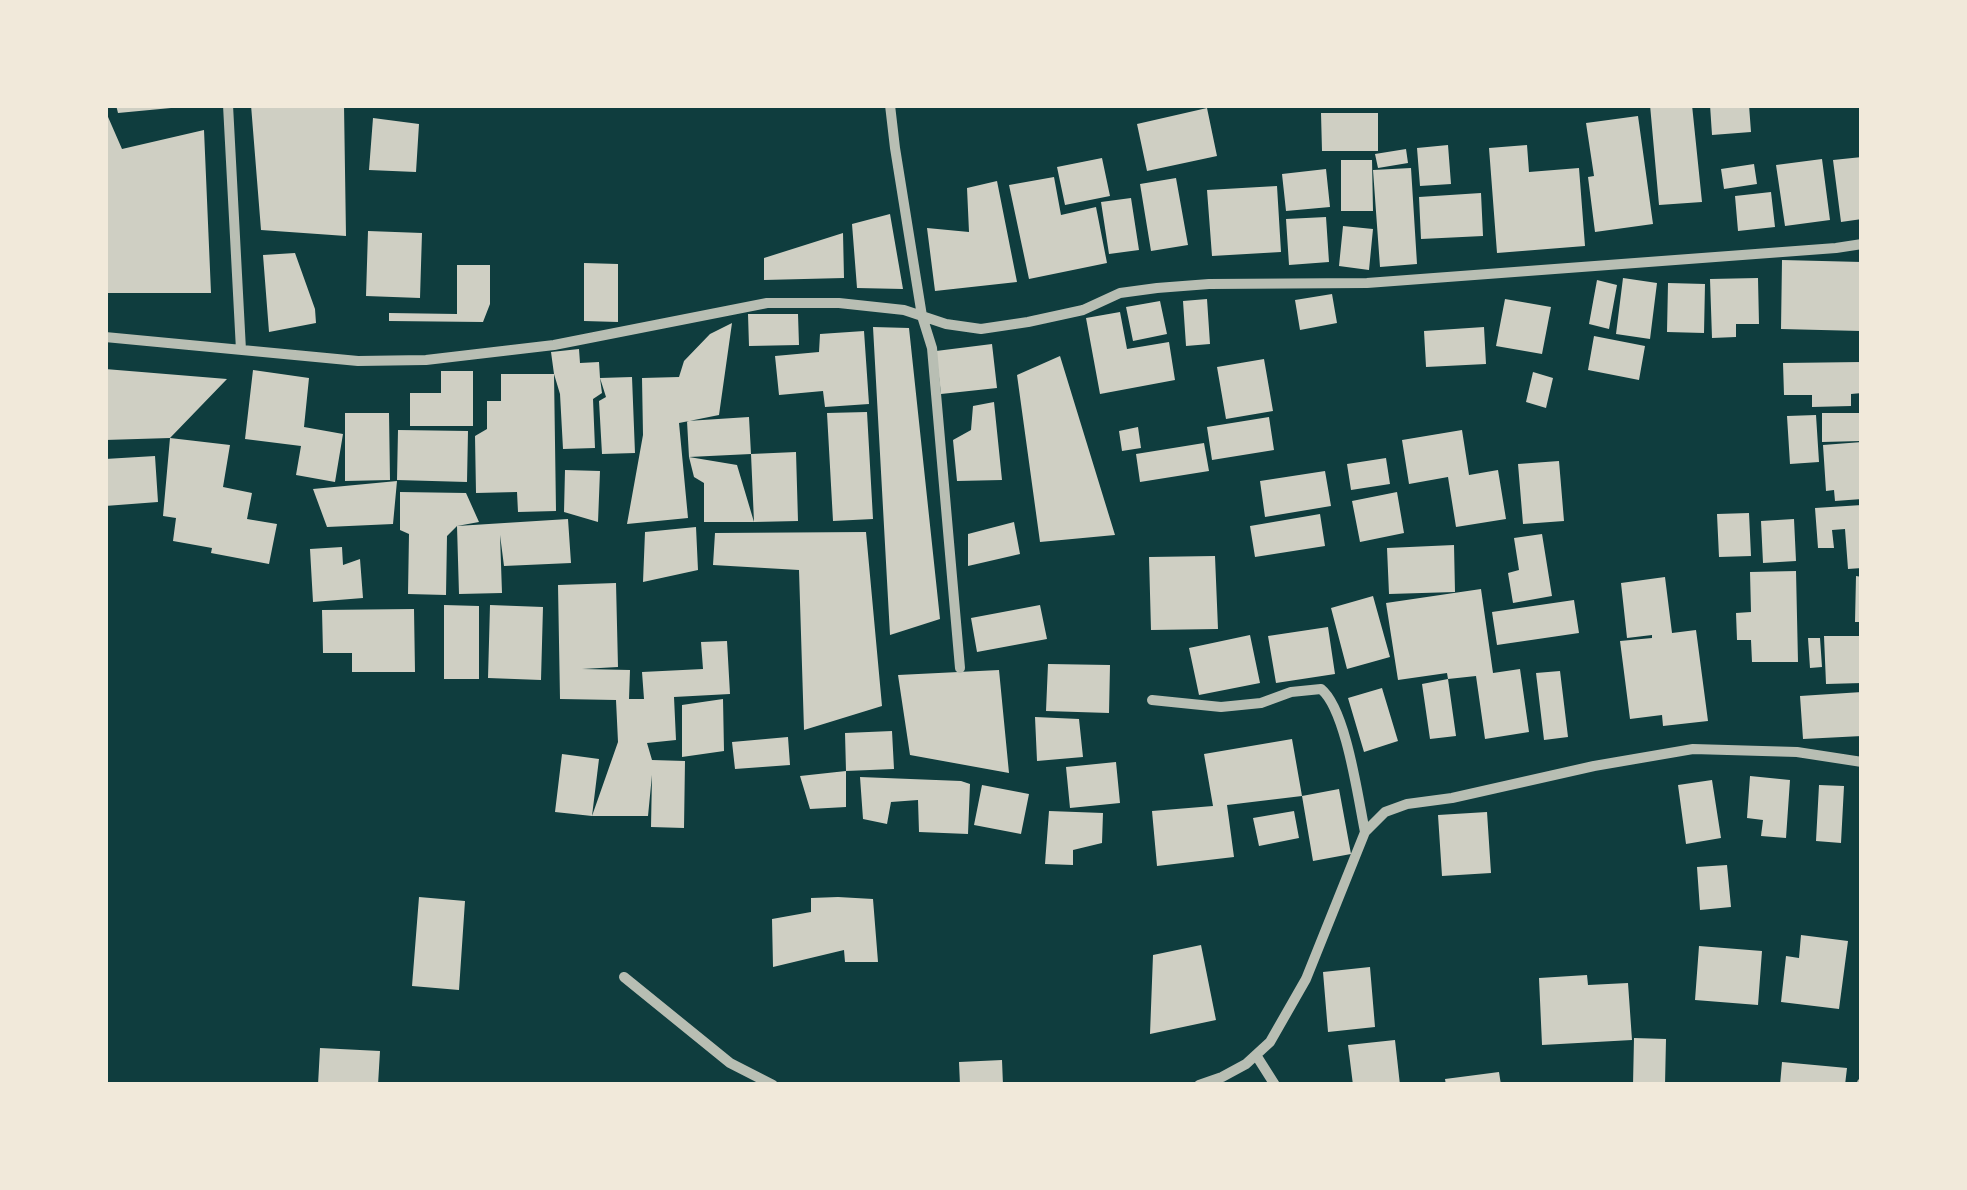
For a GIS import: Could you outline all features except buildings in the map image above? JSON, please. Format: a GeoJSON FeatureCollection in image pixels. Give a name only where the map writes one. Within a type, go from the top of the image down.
{"type":"FeatureCollection","features":[{"type":"Feature","properties":{"kind":"street"},"geometry":{"type":"LineString","coordinates":[[228,105],[241,350]]}},
{"type":"Feature","properties":{"kind":"street"},"geometry":{"type":"LineString","coordinates":[[890,105],[922,316],[932,348],[960,668]]}},
{"type":"Feature","properties":{"kind":"street"},"geometry":{"type":"LineString","coordinates":[[105,337],[358,361],[426,360],[554,346],[767,304],[839,303],[904,310],[946,324],[981,329],[1083,310],[1120,293],[1157,288],[1367,283],[1862,244]]}},
{"type":"Feature","properties":{"kind":"street"},"geometry":{"type":"LineString","coordinates":[[1152,700],[1221,707],[1261,703],[1291,692],[1320,689],[1331,697],[1346,741],[1365,832]]}},
{"type":"Feature","properties":{"kind":"street"},"geometry":{"type":"LineString","coordinates":[[1199,1085],[1246,1064],[1270,1042],[1306,980],[1365,832],[1384,812],[1594,766],[1693,749],[1797,752],[1862,762]]}},
{"type":"Feature","properties":{"kind":"street"},"geometry":{"type":"LineString","coordinates":[[624,978],[730,1063],[773,1085]]}},
{"type":"Feature","properties":{"kind":"street"},"geometry":{"type":"LineString","coordinates":[[1256,1055],[1275,1085]]}}]}
